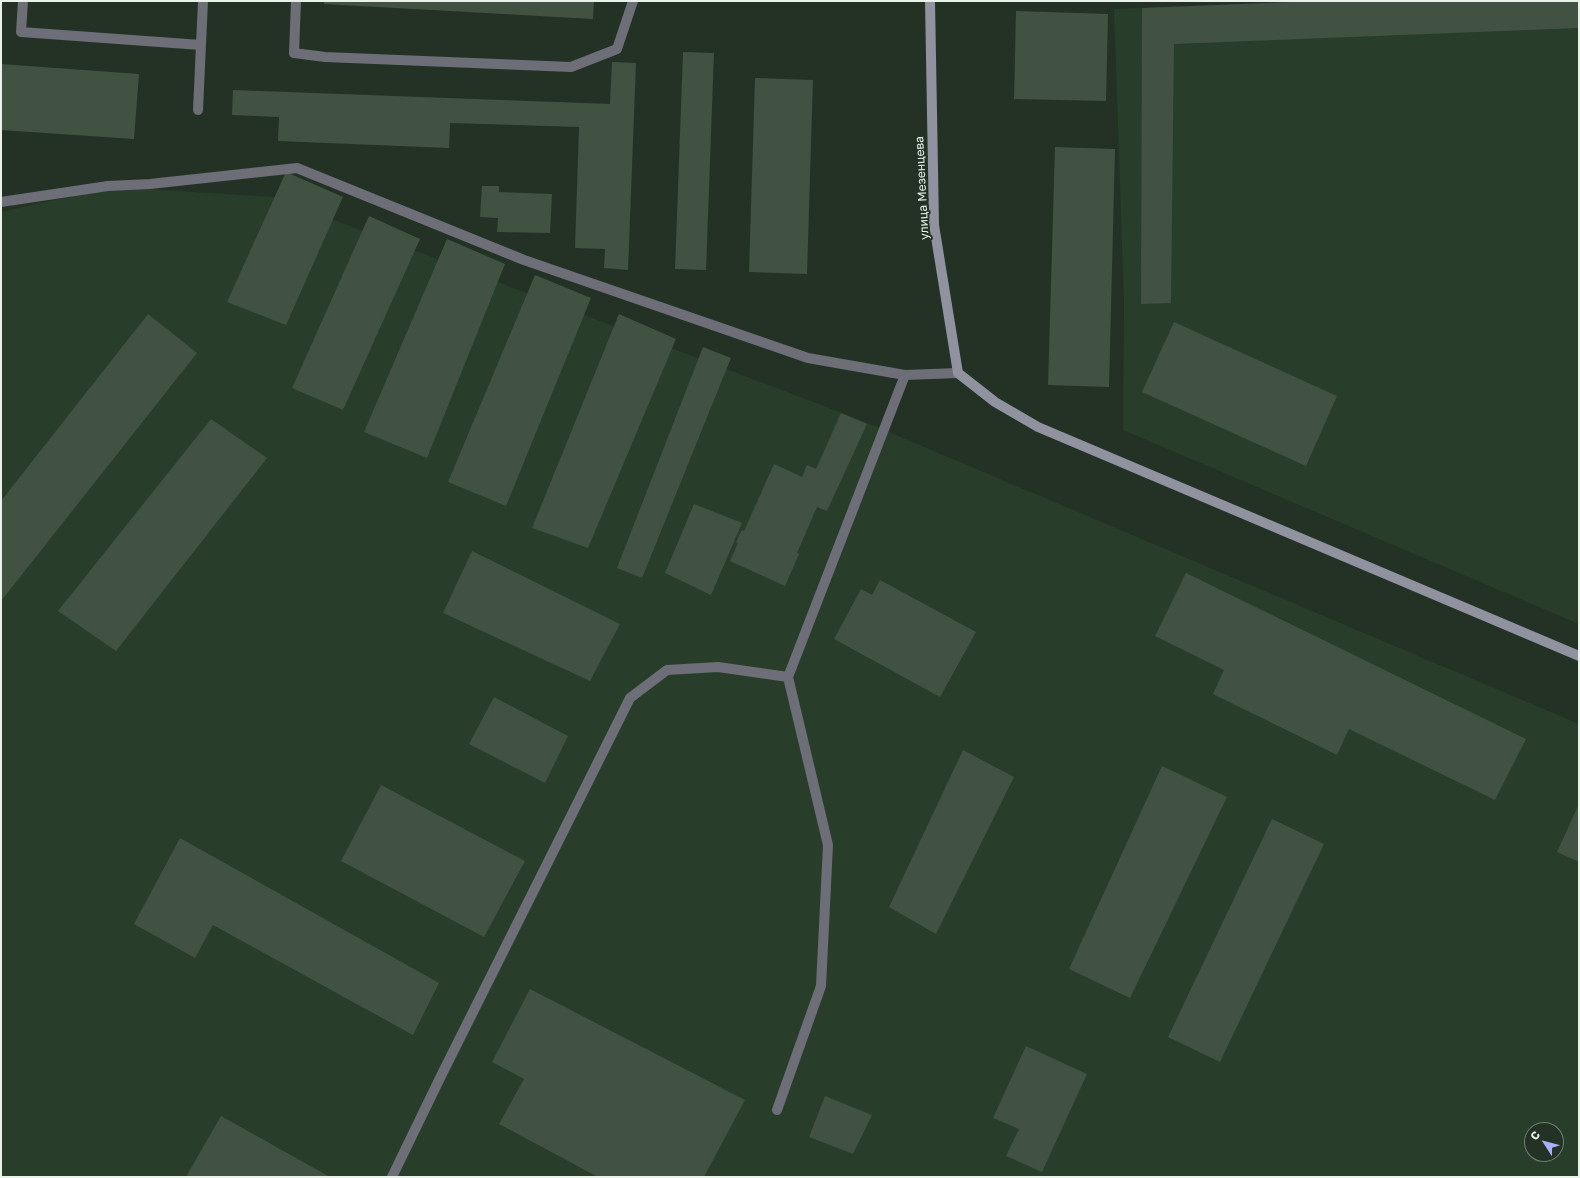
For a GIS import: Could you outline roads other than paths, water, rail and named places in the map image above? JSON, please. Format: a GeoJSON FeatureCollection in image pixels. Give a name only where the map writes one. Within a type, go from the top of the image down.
{"type":"FeatureCollection","features":[{"type":"Feature","properties":{"kind":"main road","name":"улица Мезенцева"},"geometry":{"type":"LineString","coordinates":[[930,1],[934,225],[958,373]]}},
{"type":"Feature","properties":{"kind":"main road"},"geometry":{"type":"LineString","coordinates":[[958,373],[995,402],[1038,427],[1579,656]]}},
{"type":"Feature","properties":{"kind":"lane"},"geometry":{"type":"LineString","coordinates":[[23,1],[21,32],[201,45]]}},
{"type":"Feature","properties":{"kind":"lane"},"geometry":{"type":"LineString","coordinates":[[198,110],[203,1]]}},
{"type":"Feature","properties":{"kind":"lane"},"geometry":{"type":"LineString","coordinates":[[296,1],[294,53],[333,57],[572,67],[617,49],[633,1]]}},
{"type":"Feature","properties":{"kind":"lane"},"geometry":{"type":"LineString","coordinates":[[1,202],[108,186],[150,184],[297,168],[524,260],[808,358],[905,375],[958,373]]}},
{"type":"Feature","properties":{"kind":"lane"},"geometry":{"type":"LineString","coordinates":[[777,1110],[821,986],[828,845],[788,677],[905,375]]}},
{"type":"Feature","properties":{"kind":"lane"},"geometry":{"type":"LineString","coordinates":[[392,1177],[630,698],[667,670],[718,667],[788,677]]}}]}
